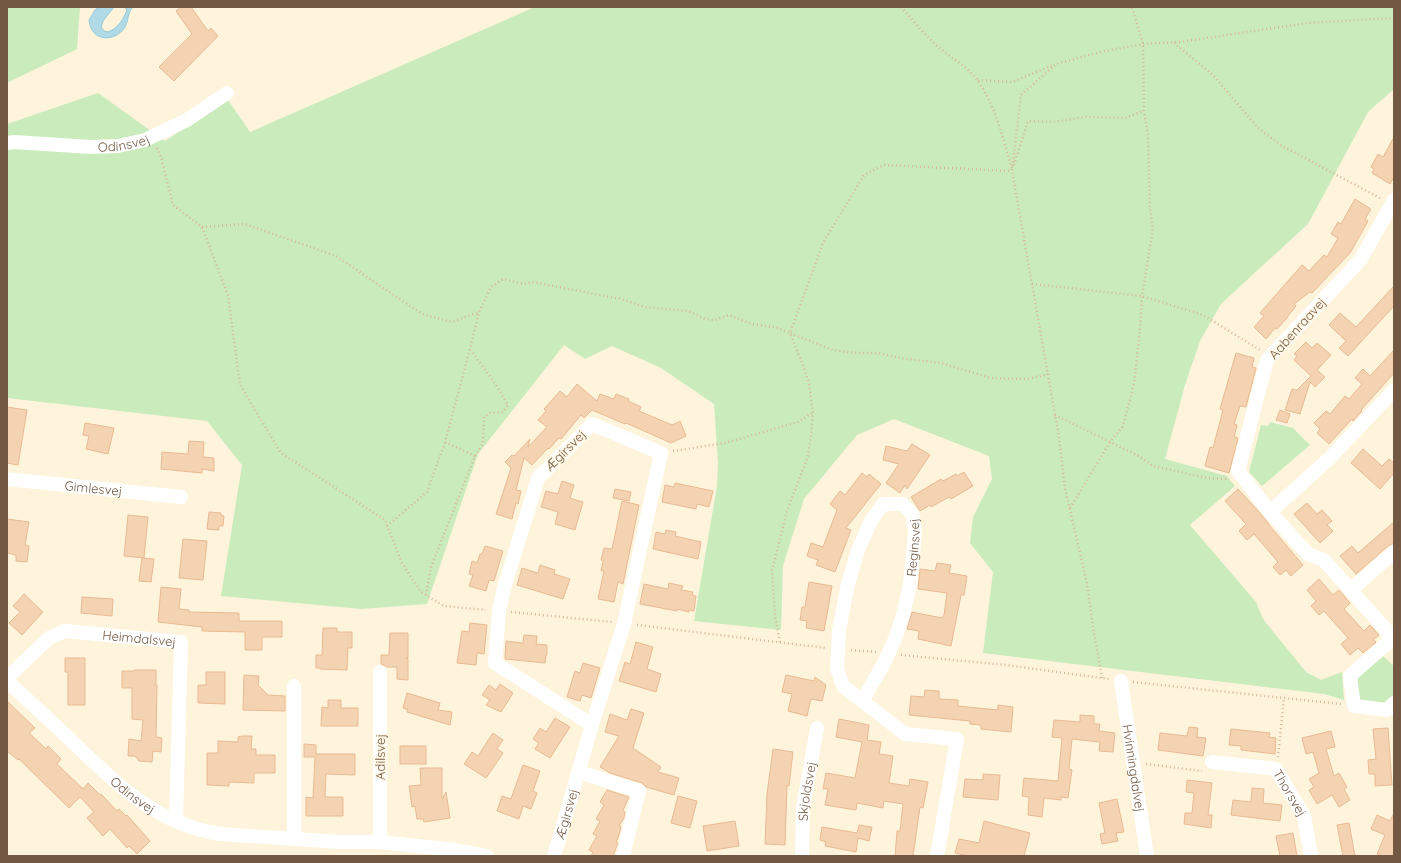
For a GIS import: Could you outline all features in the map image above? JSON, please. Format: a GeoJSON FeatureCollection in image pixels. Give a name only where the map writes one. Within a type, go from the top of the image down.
{"type":"FeatureCollection","features":[{"type":"Feature","properties":{"kind":"street","name":"Odinsvej"},"geometry":{"type":"LineString","coordinates":[[7,143],[14,142],[91,147],[118,146],[145,140],[187,120],[227,93]]}},
{"type":"Feature","properties":{"kind":"street","name":"Aabenraavej"},"geometry":{"type":"LineString","coordinates":[[1238,472],[1267,360],[1361,259],[1393,202]]}},
{"type":"Feature","properties":{"kind":"street"},"geometry":{"type":"LineString","coordinates":[[1270,512],[1330,458],[1394,390]]}},
{"type":"Feature","properties":{"kind":"street","name":"Ægirsvej"},"geometry":{"type":"LineString","coordinates":[[554,856],[592,725],[624,624],[661,453],[592,424],[538,478],[504,588],[499,611],[495,663],[592,725]]}},
{"type":"Feature","properties":{"kind":"street"},"geometry":{"type":"LineString","coordinates":[[1238,472],[1270,512],[1308,554],[1324,560],[1394,638],[1350,676],[1354,706],[1387,710],[1394,703]]}},
{"type":"Feature","properties":{"kind":"street","name":"Gimlesvej"},"geometry":{"type":"LineString","coordinates":[[7,478],[181,497]]}},
{"type":"Feature","properties":{"kind":"street","name":"Reginsvej"},"geometry":{"type":"LineString","coordinates":[[862,701],[888,653],[903,615],[910,585],[915,533],[913,515],[902,504],[884,504],[871,521],[858,550],[848,584],[839,630],[837,669],[843,686],[862,701],[905,734],[957,739],[937,856]]}},
{"type":"Feature","properties":{"kind":"street"},"geometry":{"type":"LineString","coordinates":[[1351,590],[1394,552]]}},
{"type":"Feature","properties":{"kind":"street","name":"Heimdalsvej"},"geometry":{"type":"LineString","coordinates":[[7,679],[49,638],[65,631],[181,642],[176,821]]}},
{"type":"Feature","properties":{"kind":"street","name":"Adilsvej"},"geometry":{"type":"LineString","coordinates":[[380,672],[380,842]]}},
{"type":"Feature","properties":{"kind":"street","name":"Odinsvej"},"geometry":{"type":"LineString","coordinates":[[7,679],[121,787],[144,804],[176,821],[200,831],[219,834],[339,842],[380,842],[456,850],[487,856]]}},
{"type":"Feature","properties":{"kind":"street","name":"Hvinningdalvej"},"geometry":{"type":"LineString","coordinates":[[1121,681],[1147,856]]}},
{"type":"Feature","properties":{"kind":"street"},"geometry":{"type":"LineString","coordinates":[[294,686],[294,838]]}},
{"type":"Feature","properties":{"kind":"street","name":"Skjoldsvej"},"geometry":{"type":"LineString","coordinates":[[802,856],[803,808],[817,728]]}},
{"type":"Feature","properties":{"kind":"street","name":"Thorsvej"},"geometry":{"type":"LineString","coordinates":[[1212,762],[1276,769],[1304,816],[1311,856]]}},
{"type":"Feature","properties":{"kind":"street","name":"Ægirsvej"},"geometry":{"type":"LineString","coordinates":[[579,772],[639,791],[624,856]]}},
{"type":"Feature","properties":{"kind":"path"},"geometry":{"type":"LineString","coordinates":[[901,7],[940,49],[961,64],[977,80],[988,98],[997,120],[1012,171],[1055,415],[1066,489],[1087,583],[1102,678]]}},
{"type":"Feature","properties":{"kind":"path"},"geometry":{"type":"LineString","coordinates":[[1070,508],[1110,442],[1123,426],[1134,384],[1142,296],[1153,229],[1150,208],[1148,135],[1144,111],[1143,44],[1132,7]]}},
{"type":"Feature","properties":{"kind":"path"},"geometry":{"type":"LineString","coordinates":[[977,80],[1012,82],[1056,64],[1105,51],[1143,44],[1174,43],[1307,23],[1394,18]]}},
{"type":"Feature","properties":{"kind":"path"},"geometry":{"type":"LineString","coordinates":[[1174,43],[1213,75],[1258,128],[1282,146],[1393,202]]}},
{"type":"Feature","properties":{"kind":"path"},"geometry":{"type":"LineString","coordinates":[[1012,171],[1021,95],[1056,64]]}},
{"type":"Feature","properties":{"kind":"path"},"geometry":{"type":"LineString","coordinates":[[1012,171],[1028,121],[1053,122],[1086,117],[1125,118],[1144,111]]}},
{"type":"Feature","properties":{"kind":"path"},"geometry":{"type":"LineString","coordinates":[[151,137],[161,157],[173,205],[202,227],[228,295],[240,385],[282,453],[385,520],[402,563],[421,592],[444,606],[624,624],[838,649],[1006,665],[1121,681],[1354,706]]}},
{"type":"Feature","properties":{"kind":"path"},"geometry":{"type":"LineString","coordinates":[[780,642],[775,617],[772,570],[787,511],[808,456],[813,412],[809,384],[790,333],[823,243],[864,175],[884,164],[1012,171]]}},
{"type":"Feature","properties":{"kind":"path"},"geometry":{"type":"LineString","coordinates":[[202,227],[245,224],[336,256],[422,314],[452,322],[479,312]]}},
{"type":"Feature","properties":{"kind":"path"},"geometry":{"type":"LineString","coordinates":[[387,526],[427,492],[445,442],[479,312],[491,287],[503,279],[524,284],[532,282],[621,299],[645,307],[688,311],[705,318],[715,320],[729,315],[752,324],[778,328],[832,350],[857,353],[878,353],[900,358],[941,363],[991,378],[1028,379],[1048,374]]}},
{"type":"Feature","properties":{"kind":"path"},"geometry":{"type":"LineString","coordinates":[[1032,284],[1142,296],[1203,315],[1270,356]]}},
{"type":"Feature","properties":{"kind":"path"},"geometry":{"type":"LineString","coordinates":[[426,595],[431,566],[475,456],[483,443],[484,417],[490,413],[503,412],[508,405],[496,384],[470,349]]}},
{"type":"Feature","properties":{"kind":"path"},"geometry":{"type":"LineString","coordinates":[[661,453],[725,443],[798,422],[813,412]]}},
{"type":"Feature","properties":{"kind":"path"},"geometry":{"type":"LineString","coordinates":[[1055,415],[1139,456],[1153,466],[1207,478],[1232,479],[1238,472]]}},
{"type":"Feature","properties":{"kind":"path"},"geometry":{"type":"LineString","coordinates":[[445,442],[475,456]]}},
{"type":"Feature","properties":{"kind":"path"},"geometry":{"type":"LineString","coordinates":[[1276,769],[1284,698]]}},
{"type":"Feature","properties":{"kind":"path"},"geometry":{"type":"LineString","coordinates":[[1133,763],[1210,772],[1212,762]]}},
{"type":"Feature","properties":{"kind":"green space"},"geometry":{"type":"Polygon","coordinates":[[[7,7],[80,7],[77,49],[7,83],[7,7]]]}},
{"type":"Feature","properties":{"kind":"green space"},"geometry":{"type":"Polygon","coordinates":[[[535,7],[1394,7],[1394,89],[1368,112],[1308,224],[1221,304],[1200,341],[1185,385],[1165,459],[1227,476],[1235,486],[1190,525],[1256,602],[1263,619],[1306,672],[1321,680],[1342,672],[1344,700],[1324,694],[983,653],[993,572],[970,543],[973,517],[992,479],[989,456],[894,419],[857,435],[804,499],[783,566],[781,630],[694,621],[717,486],[718,463],[714,404],[661,368],[612,346],[585,359],[564,345],[478,454],[427,604],[361,609],[221,596],[242,465],[207,421],[7,398],[7,124],[98,93],[165,141],[228,100],[250,132],[535,7]]]}},
{"type":"Feature","properties":{"kind":"green space"},"geometry":{"type":"Polygon","coordinates":[[[1270,422],[1293,428],[1310,445],[1262,486],[1249,472],[1261,425],[1268,426],[1270,422]]]}},
{"type":"Feature","properties":{"kind":"green space"},"geometry":{"type":"Polygon","coordinates":[[[1382,655],[1394,666],[1394,697],[1386,705],[1362,701],[1357,696],[1356,679],[1382,655]]]}},
{"type":"Feature","properties":{"kind":"water"},"geometry":{"type":"Polygon","coordinates":[[[99,7],[114,7],[103,21],[101,27],[104,31],[108,32],[117,26],[122,19],[127,9],[124,7],[133,7],[123,30],[114,36],[104,38],[98,36],[92,30],[89,20],[95,10],[99,7]]]}},
{"type":"Feature","properties":{"kind":"building"},"geometry":{"type":"Polygon","coordinates":[[[181,7],[191,7],[208,31],[211,28],[218,36],[174,81],[159,67],[192,34],[176,11],[181,7]]]}},
{"type":"Feature","properties":{"kind":"building"},"geometry":{"type":"Polygon","coordinates":[[[1394,137],[1394,177],[1390,184],[1372,173],[1374,169],[1371,167],[1378,154],[1383,157],[1394,137]]]}},
{"type":"Feature","properties":{"kind":"building"},"geometry":{"type":"Polygon","coordinates":[[[1355,199],[1371,209],[1365,219],[1368,221],[1350,253],[1312,293],[1310,292],[1294,304],[1296,306],[1288,317],[1277,329],[1275,328],[1266,339],[1254,327],[1264,316],[1260,313],[1302,265],[1309,271],[1324,255],[1327,257],[1338,238],[1331,234],[1338,222],[1341,224],[1355,199]]]}},
{"type":"Feature","properties":{"kind":"building"},"geometry":{"type":"Polygon","coordinates":[[[1394,286],[1394,306],[1348,356],[1339,348],[1346,341],[1329,325],[1340,313],[1356,327],[1394,286]]]}},
{"type":"Feature","properties":{"kind":"building"},"geometry":{"type":"Polygon","coordinates":[[[1306,342],[1312,348],[1317,343],[1331,355],[1317,370],[1325,377],[1315,387],[1310,382],[1300,414],[1285,410],[1292,389],[1297,390],[1311,376],[1294,360],[1297,356],[1294,354],[1306,342]]]}},
{"type":"Feature","properties":{"kind":"building"},"geometry":{"type":"Polygon","coordinates":[[[1394,350],[1394,373],[1353,421],[1352,419],[1329,444],[1317,433],[1320,429],[1314,423],[1326,411],[1330,414],[1345,396],[1349,399],[1362,384],[1355,378],[1363,369],[1370,376],[1394,350]]]}},
{"type":"Feature","properties":{"kind":"building"},"geometry":{"type":"Polygon","coordinates":[[[1236,353],[1254,358],[1252,367],[1256,368],[1246,407],[1240,406],[1234,424],[1237,425],[1234,437],[1238,438],[1229,473],[1205,466],[1210,447],[1213,448],[1223,410],[1220,409],[1236,353]]]}},
{"type":"Feature","properties":{"kind":"building"},"geometry":{"type":"Polygon","coordinates":[[[577,384],[597,401],[600,394],[614,399],[616,394],[629,399],[628,401],[641,407],[639,411],[672,425],[680,421],[686,436],[671,443],[592,410],[584,418],[581,415],[561,439],[559,438],[532,465],[524,458],[516,490],[521,491],[512,519],[496,514],[511,468],[505,462],[512,455],[514,456],[530,439],[528,447],[547,427],[538,420],[546,411],[544,409],[560,391],[567,397],[577,384]]]}},
{"type":"Feature","properties":{"kind":"building"},"geometry":{"type":"Polygon","coordinates":[[[7,407],[27,410],[18,465],[7,463],[7,407]]]}},
{"type":"Feature","properties":{"kind":"building"},"geometry":{"type":"Polygon","coordinates":[[[1280,410],[1290,414],[1287,423],[1276,420],[1280,410]]]}},
{"type":"Feature","properties":{"kind":"building"},"geometry":{"type":"Polygon","coordinates":[[[85,423],[114,428],[108,454],[86,449],[89,436],[83,435],[85,423]]]}},
{"type":"Feature","properties":{"kind":"building"},"geometry":{"type":"Polygon","coordinates":[[[189,441],[204,442],[203,457],[214,458],[214,471],[202,469],[202,473],[161,469],[162,452],[188,454],[189,441]]]}},
{"type":"Feature","properties":{"kind":"building"},"geometry":{"type":"Polygon","coordinates":[[[912,444],[930,455],[907,489],[905,485],[900,493],[886,483],[899,464],[883,460],[886,446],[907,451],[912,444]]]}},
{"type":"Feature","properties":{"kind":"building"},"geometry":{"type":"Polygon","coordinates":[[[1363,449],[1382,466],[1389,459],[1394,463],[1394,473],[1380,489],[1351,463],[1363,449]]]}},
{"type":"Feature","properties":{"kind":"building"},"geometry":{"type":"Polygon","coordinates":[[[964,472],[973,486],[951,499],[949,497],[920,511],[911,497],[941,479],[943,481],[956,474],[957,476],[964,472]]]}},
{"type":"Feature","properties":{"kind":"building"},"geometry":{"type":"Polygon","coordinates":[[[862,473],[867,477],[869,474],[881,484],[846,528],[851,530],[835,572],[816,565],[818,560],[807,556],[811,543],[823,547],[837,510],[830,504],[840,491],[845,495],[862,473]]]}},
{"type":"Feature","properties":{"kind":"building"},"geometry":{"type":"Polygon","coordinates":[[[562,481],[574,485],[570,498],[583,502],[575,530],[555,524],[558,512],[541,507],[546,491],[558,494],[562,481]]]}},
{"type":"Feature","properties":{"kind":"building"},"geometry":{"type":"Polygon","coordinates":[[[675,483],[713,491],[709,507],[697,504],[696,509],[662,502],[665,485],[674,487],[675,483]]]}},
{"type":"Feature","properties":{"kind":"building"},"geometry":{"type":"Polygon","coordinates":[[[615,489],[631,492],[629,501],[613,498],[615,489]]]}},
{"type":"Feature","properties":{"kind":"building"},"geometry":{"type":"Polygon","coordinates":[[[1238,489],[1303,565],[1291,576],[1286,570],[1280,575],[1273,567],[1278,562],[1254,534],[1247,540],[1239,531],[1246,524],[1225,501],[1238,489]]]}},
{"type":"Feature","properties":{"kind":"building"},"geometry":{"type":"Polygon","coordinates":[[[622,501],[639,505],[623,584],[618,582],[614,602],[598,599],[604,571],[601,571],[603,561],[601,560],[604,548],[612,549],[622,501]]]}},
{"type":"Feature","properties":{"kind":"building"},"geometry":{"type":"Polygon","coordinates":[[[1307,503],[1317,514],[1322,510],[1332,521],[1327,525],[1333,531],[1320,543],[1294,514],[1307,503]]]}},
{"type":"Feature","properties":{"kind":"building"},"geometry":{"type":"Polygon","coordinates":[[[209,512],[221,513],[221,515],[224,516],[223,526],[219,526],[219,530],[207,529],[209,512]]]}},
{"type":"Feature","properties":{"kind":"building"},"geometry":{"type":"Polygon","coordinates":[[[128,515],[148,517],[144,558],[124,556],[128,515]]]}},
{"type":"Feature","properties":{"kind":"building"},"geometry":{"type":"Polygon","coordinates":[[[7,519],[29,522],[25,545],[29,546],[27,562],[16,561],[16,555],[7,553],[7,519]]]}},
{"type":"Feature","properties":{"kind":"building"},"geometry":{"type":"Polygon","coordinates":[[[1394,522],[1394,543],[1388,546],[1356,574],[1340,556],[1352,546],[1358,553],[1394,522]]]}},
{"type":"Feature","properties":{"kind":"building"},"geometry":{"type":"Polygon","coordinates":[[[666,530],[676,532],[675,536],[701,542],[698,559],[653,549],[656,532],[665,534],[666,530]]]}},
{"type":"Feature","properties":{"kind":"building"},"geometry":{"type":"Polygon","coordinates":[[[183,539],[207,541],[203,580],[179,578],[183,539]]]}},
{"type":"Feature","properties":{"kind":"building"},"geometry":{"type":"Polygon","coordinates":[[[485,546],[503,551],[494,581],[489,580],[486,591],[469,586],[473,575],[469,574],[472,561],[477,563],[485,546]]]}},
{"type":"Feature","properties":{"kind":"building"},"geometry":{"type":"Polygon","coordinates":[[[142,558],[154,559],[151,582],[139,581],[142,558]]]}},
{"type":"Feature","properties":{"kind":"building"},"geometry":{"type":"Polygon","coordinates":[[[937,563],[951,565],[949,573],[967,576],[964,595],[961,595],[951,646],[918,639],[919,631],[907,629],[912,612],[942,618],[944,615],[947,593],[918,589],[920,569],[935,571],[937,563]]]}},
{"type":"Feature","properties":{"kind":"building"},"geometry":{"type":"Polygon","coordinates":[[[540,565],[555,570],[554,574],[570,579],[563,599],[517,585],[522,568],[538,573],[540,565]]]}},
{"type":"Feature","properties":{"kind":"building"},"geometry":{"type":"Polygon","coordinates":[[[1319,579],[1333,595],[1339,590],[1350,603],[1344,609],[1364,631],[1370,625],[1379,635],[1373,640],[1376,642],[1363,653],[1358,648],[1350,655],[1341,644],[1348,638],[1324,611],[1319,615],[1311,606],[1316,601],[1307,590],[1319,579]]]}},
{"type":"Feature","properties":{"kind":"building"},"geometry":{"type":"Polygon","coordinates":[[[809,582],[832,586],[824,631],[806,628],[807,621],[800,620],[802,607],[805,607],[809,582]]]}},
{"type":"Feature","properties":{"kind":"building"},"geometry":{"type":"Polygon","coordinates":[[[669,583],[683,586],[681,590],[693,592],[692,595],[696,596],[694,611],[689,610],[689,612],[677,609],[677,611],[640,604],[644,584],[668,589],[669,583]]]}},
{"type":"Feature","properties":{"kind":"building"},"geometry":{"type":"Polygon","coordinates":[[[161,587],[181,589],[179,609],[189,610],[189,612],[239,613],[239,621],[282,621],[282,637],[262,637],[262,650],[245,650],[245,632],[202,631],[202,627],[158,622],[161,587]]]}},
{"type":"Feature","properties":{"kind":"building"},"geometry":{"type":"Polygon","coordinates":[[[24,594],[43,612],[22,635],[9,623],[20,612],[13,606],[24,594]]]}},
{"type":"Feature","properties":{"kind":"building"},"geometry":{"type":"Polygon","coordinates":[[[82,597],[113,599],[112,616],[81,613],[82,597]]]}},
{"type":"Feature","properties":{"kind":"building"},"geometry":{"type":"Polygon","coordinates":[[[470,623],[487,625],[484,654],[477,653],[476,665],[457,663],[462,631],[469,632],[470,623]]]}},
{"type":"Feature","properties":{"kind":"building"},"geometry":{"type":"Polygon","coordinates":[[[323,628],[337,628],[337,632],[352,632],[352,648],[348,648],[347,670],[316,668],[316,655],[322,655],[323,628]]]}},
{"type":"Feature","properties":{"kind":"building"},"geometry":{"type":"Polygon","coordinates":[[[390,633],[408,633],[408,658],[406,658],[408,659],[408,680],[397,679],[397,667],[387,667],[381,664],[381,655],[389,655],[390,633]]]}},
{"type":"Feature","properties":{"kind":"building"},"geometry":{"type":"Polygon","coordinates":[[[524,635],[537,636],[536,644],[547,645],[545,663],[505,659],[506,641],[523,643],[524,635]]]}},
{"type":"Feature","properties":{"kind":"building"},"geometry":{"type":"Polygon","coordinates":[[[636,642],[653,647],[647,669],[661,674],[656,692],[619,681],[625,662],[630,664],[636,642]]]}},
{"type":"Feature","properties":{"kind":"building"},"geometry":{"type":"Polygon","coordinates":[[[65,658],[85,658],[85,705],[68,705],[68,672],[65,672],[65,658]]]}},
{"type":"Feature","properties":{"kind":"building"},"geometry":{"type":"Polygon","coordinates":[[[583,663],[600,668],[591,698],[582,695],[580,701],[567,697],[575,671],[580,673],[583,663]]]}},
{"type":"Feature","properties":{"kind":"building"},"geometry":{"type":"Polygon","coordinates":[[[156,670],[156,737],[162,738],[161,752],[153,751],[152,762],[139,761],[135,756],[128,756],[129,739],[141,741],[143,720],[132,719],[132,688],[122,688],[122,671],[156,670]]]}},
{"type":"Feature","properties":{"kind":"building"},"geometry":{"type":"Polygon","coordinates":[[[206,672],[225,672],[225,704],[198,703],[198,685],[206,685],[206,672]]]}},
{"type":"Feature","properties":{"kind":"building"},"geometry":{"type":"Polygon","coordinates":[[[244,675],[259,676],[258,685],[268,695],[285,696],[285,711],[243,710],[244,675]]]}},
{"type":"Feature","properties":{"kind":"building"},"geometry":{"type":"Polygon","coordinates":[[[786,675],[814,681],[815,677],[826,685],[822,701],[811,699],[807,716],[788,711],[792,694],[782,692],[786,675]]]}},
{"type":"Feature","properties":{"kind":"building"},"geometry":{"type":"Polygon","coordinates":[[[500,684],[513,693],[501,712],[486,705],[490,700],[482,695],[489,685],[496,690],[500,684]]]}},
{"type":"Feature","properties":{"kind":"building"},"geometry":{"type":"Polygon","coordinates":[[[925,690],[939,691],[939,699],[958,700],[958,706],[998,710],[998,705],[1013,707],[1011,732],[981,729],[981,725],[970,724],[970,721],[909,715],[911,696],[924,697],[925,690]]]}},
{"type":"Feature","properties":{"kind":"building"},"geometry":{"type":"Polygon","coordinates":[[[407,693],[440,703],[438,710],[452,712],[450,725],[407,712],[408,710],[403,708],[407,693]]]}},
{"type":"Feature","properties":{"kind":"building"},"geometry":{"type":"Polygon","coordinates":[[[328,700],[341,700],[341,708],[358,708],[358,726],[321,726],[322,707],[328,708],[328,700]]]}},
{"type":"Feature","properties":{"kind":"building"},"geometry":{"type":"Polygon","coordinates":[[[7,701],[35,728],[29,733],[46,749],[48,746],[61,759],[57,764],[83,789],[88,783],[117,811],[119,809],[126,816],[127,815],[150,841],[137,854],[129,846],[127,848],[110,829],[103,836],[87,818],[94,812],[80,797],[69,808],[19,759],[18,760],[7,751],[7,701]]]}},
{"type":"Feature","properties":{"kind":"building"},"geometry":{"type":"Polygon","coordinates":[[[631,709],[644,713],[633,748],[661,767],[658,772],[679,778],[674,795],[646,787],[642,783],[610,773],[600,767],[619,736],[605,732],[610,714],[627,720],[631,709]]]}},
{"type":"Feature","properties":{"kind":"building"},"geometry":{"type":"Polygon","coordinates":[[[1080,715],[1094,716],[1094,724],[1100,724],[1099,731],[1115,733],[1113,752],[1099,751],[1100,742],[1072,739],[1069,769],[1072,770],[1068,798],[1061,797],[1061,800],[1044,798],[1042,817],[1028,815],[1029,797],[1022,796],[1024,778],[1058,781],[1062,738],[1052,737],[1054,720],[1080,722],[1080,715]]]}},
{"type":"Feature","properties":{"kind":"building"},"geometry":{"type":"Polygon","coordinates":[[[555,718],[570,727],[550,758],[535,749],[539,743],[533,739],[540,728],[546,732],[555,718]]]}},
{"type":"Feature","properties":{"kind":"building"},"geometry":{"type":"Polygon","coordinates":[[[839,719],[869,725],[867,740],[881,742],[879,754],[893,756],[889,783],[909,786],[910,779],[928,782],[923,808],[920,807],[913,856],[895,856],[897,831],[900,831],[903,804],[884,801],[883,808],[857,803],[856,810],[825,805],[828,789],[823,789],[826,773],[855,778],[862,742],[836,737],[839,719]]]}},
{"type":"Feature","properties":{"kind":"building"},"geometry":{"type":"Polygon","coordinates":[[[1189,727],[1198,728],[1197,737],[1206,738],[1203,756],[1158,750],[1160,733],[1187,736],[1189,727]]]}},
{"type":"Feature","properties":{"kind":"building"},"geometry":{"type":"Polygon","coordinates":[[[1388,728],[1392,785],[1375,786],[1375,774],[1369,774],[1368,760],[1376,759],[1373,729],[1388,728]]]}},
{"type":"Feature","properties":{"kind":"building"},"geometry":{"type":"Polygon","coordinates":[[[1231,729],[1270,733],[1269,737],[1276,738],[1275,754],[1241,750],[1241,746],[1229,745],[1231,729]]]}},
{"type":"Feature","properties":{"kind":"building"},"geometry":{"type":"Polygon","coordinates":[[[1331,731],[1335,747],[1326,749],[1334,776],[1339,773],[1347,787],[1344,789],[1350,800],[1339,807],[1332,795],[1317,804],[1309,790],[1314,787],[1309,779],[1319,773],[1313,752],[1306,754],[1302,738],[1331,731]]]}},
{"type":"Feature","properties":{"kind":"building"},"geometry":{"type":"Polygon","coordinates":[[[493,733],[503,740],[497,749],[503,753],[486,778],[464,764],[472,752],[478,756],[493,733]]]}},
{"type":"Feature","properties":{"kind":"building"},"geometry":{"type":"Polygon","coordinates":[[[252,736],[251,749],[256,749],[256,755],[275,755],[275,773],[254,773],[254,783],[229,782],[229,786],[207,785],[207,753],[218,753],[218,741],[238,742],[238,737],[252,736]]]}},
{"type":"Feature","properties":{"kind":"building"},"geometry":{"type":"Polygon","coordinates":[[[304,744],[316,745],[316,754],[355,754],[355,775],[326,774],[325,797],[343,797],[343,816],[306,816],[306,797],[313,798],[315,757],[304,757],[304,744]]]}},
{"type":"Feature","properties":{"kind":"building"},"geometry":{"type":"Polygon","coordinates":[[[400,746],[426,746],[426,764],[400,764],[400,746]]]}},
{"type":"Feature","properties":{"kind":"building"},"geometry":{"type":"Polygon","coordinates":[[[773,749],[793,752],[789,786],[787,785],[785,845],[765,844],[767,794],[773,749]]]}},
{"type":"Feature","properties":{"kind":"building"},"geometry":{"type":"Polygon","coordinates":[[[523,765],[540,771],[533,791],[537,793],[531,809],[523,806],[519,819],[497,811],[502,796],[511,799],[523,765]]]}},
{"type":"Feature","properties":{"kind":"building"},"geometry":{"type":"Polygon","coordinates":[[[420,768],[442,768],[442,799],[446,792],[450,818],[424,822],[423,819],[417,819],[415,806],[412,807],[409,786],[421,785],[420,768]]]}},
{"type":"Feature","properties":{"kind":"building"},"geometry":{"type":"Polygon","coordinates":[[[983,774],[1000,775],[998,800],[963,797],[965,779],[983,780],[983,774]]]}},
{"type":"Feature","properties":{"kind":"building"},"geometry":{"type":"Polygon","coordinates":[[[1187,780],[1212,783],[1208,815],[1212,815],[1211,828],[1184,824],[1185,813],[1192,813],[1194,793],[1186,792],[1187,780]]]}},
{"type":"Feature","properties":{"kind":"building"},"geometry":{"type":"Polygon","coordinates":[[[1252,788],[1264,789],[1263,803],[1282,805],[1280,821],[1231,815],[1233,800],[1251,802],[1252,788]]]}},
{"type":"Feature","properties":{"kind":"building"},"geometry":{"type":"Polygon","coordinates":[[[607,790],[629,797],[623,810],[625,812],[624,818],[619,826],[621,827],[616,842],[618,843],[613,856],[591,856],[593,852],[589,850],[597,836],[593,834],[600,821],[596,819],[604,805],[600,802],[607,790]]]}},
{"type":"Feature","properties":{"kind":"building"},"geometry":{"type":"Polygon","coordinates":[[[678,796],[697,801],[690,828],[671,823],[678,796]]]}},
{"type":"Feature","properties":{"kind":"building"},"geometry":{"type":"Polygon","coordinates":[[[1117,799],[1124,832],[1116,833],[1118,841],[1102,844],[1100,834],[1105,833],[1099,803],[1117,799]]]}},
{"type":"Feature","properties":{"kind":"building"},"geometry":{"type":"Polygon","coordinates":[[[1394,813],[1394,856],[1383,856],[1377,854],[1385,835],[1371,829],[1377,815],[1390,821],[1394,813]]]}},
{"type":"Feature","properties":{"kind":"building"},"geometry":{"type":"Polygon","coordinates":[[[735,821],[739,846],[707,851],[703,826],[735,821]]]}},
{"type":"Feature","properties":{"kind":"building"},"geometry":{"type":"Polygon","coordinates":[[[984,821],[1030,833],[1024,856],[968,856],[955,853],[959,839],[979,843],[984,821]]]}},
{"type":"Feature","properties":{"kind":"building"},"geometry":{"type":"Polygon","coordinates":[[[1349,823],[1355,856],[1343,856],[1337,825],[1349,823]]]}},
{"type":"Feature","properties":{"kind":"building"},"geometry":{"type":"Polygon","coordinates":[[[859,825],[872,827],[869,841],[858,838],[856,852],[825,846],[826,842],[820,840],[822,827],[857,833],[859,825]]]}},
{"type":"Feature","properties":{"kind":"building"},"geometry":{"type":"Polygon","coordinates":[[[1293,833],[1297,856],[1280,856],[1276,836],[1293,833]]]}}]}
